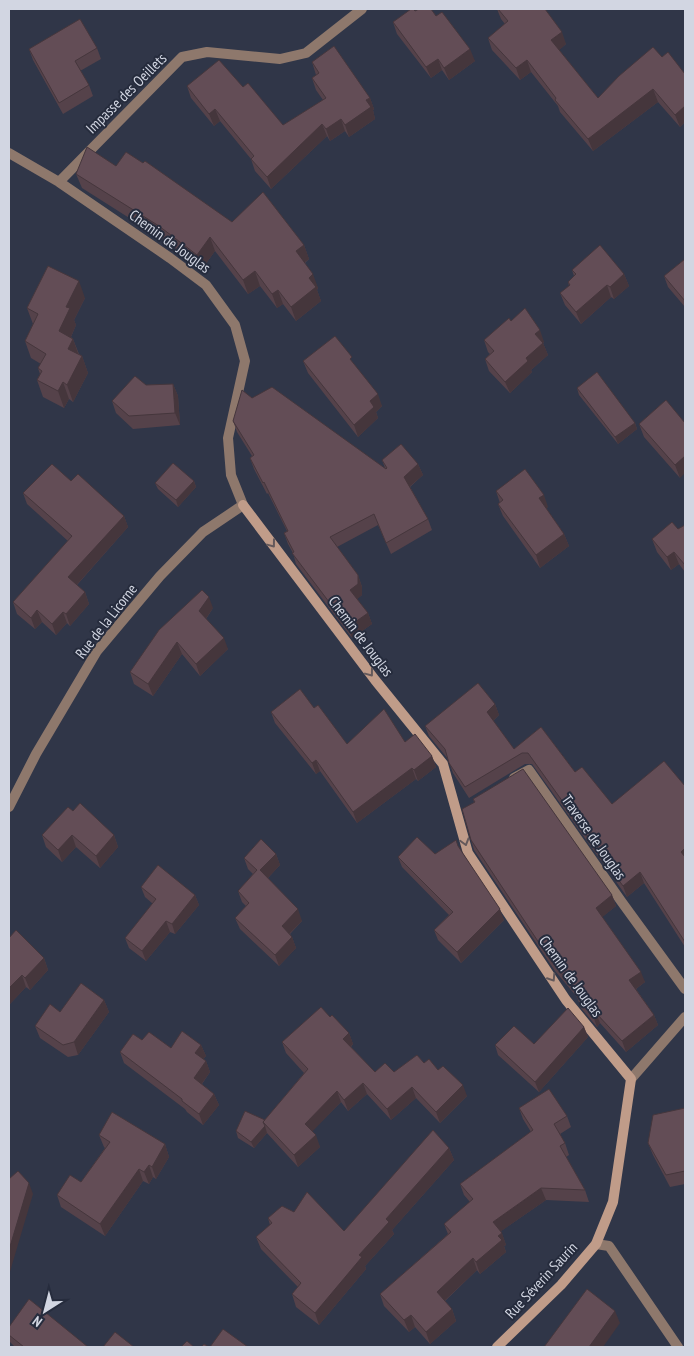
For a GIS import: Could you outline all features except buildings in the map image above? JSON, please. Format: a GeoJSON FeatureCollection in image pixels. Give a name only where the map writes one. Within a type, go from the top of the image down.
{"type":"FeatureCollection","features":[{"type":"Feature","properties":{"kind":"street","name":"Impasse des Oeillets"},"geometry":{"type":"LineString","coordinates":[[59,182],[182,57],[207,52],[280,59],[306,53],[362,9]]}},
{"type":"Feature","properties":{"kind":"street","name":"Chemin de Jouglas"},"geometry":{"type":"LineString","coordinates":[[9,153],[59,182],[206,285],[235,325],[245,361],[228,438],[231,475],[242,504],[375,680],[443,764],[461,811],[468,853],[566,1000],[631,1079]]}},
{"type":"Feature","properties":{"kind":"street","name":"Rue de la Licorne"},"geometry":{"type":"LineString","coordinates":[[9,807],[36,754],[98,651],[160,576],[202,532],[242,504]]}},
{"type":"Feature","properties":{"kind":"street","name":"Traverse de Jouglas"},"geometry":{"type":"LineString","coordinates":[[505,784],[529,770],[685,989]]}},
{"type":"Feature","properties":{"kind":"street"},"geometry":{"type":"LineString","coordinates":[[631,1079],[685,1017]]}},
{"type":"Feature","properties":{"kind":"street","name":"Rue Séverin Saurin"},"geometry":{"type":"LineString","coordinates":[[497,1347],[561,1285],[596,1244],[613,1202],[631,1079]]}},
{"type":"Feature","properties":{"kind":"street"},"geometry":{"type":"LineString","coordinates":[[596,1244],[609,1246],[678,1347]]}}]}
